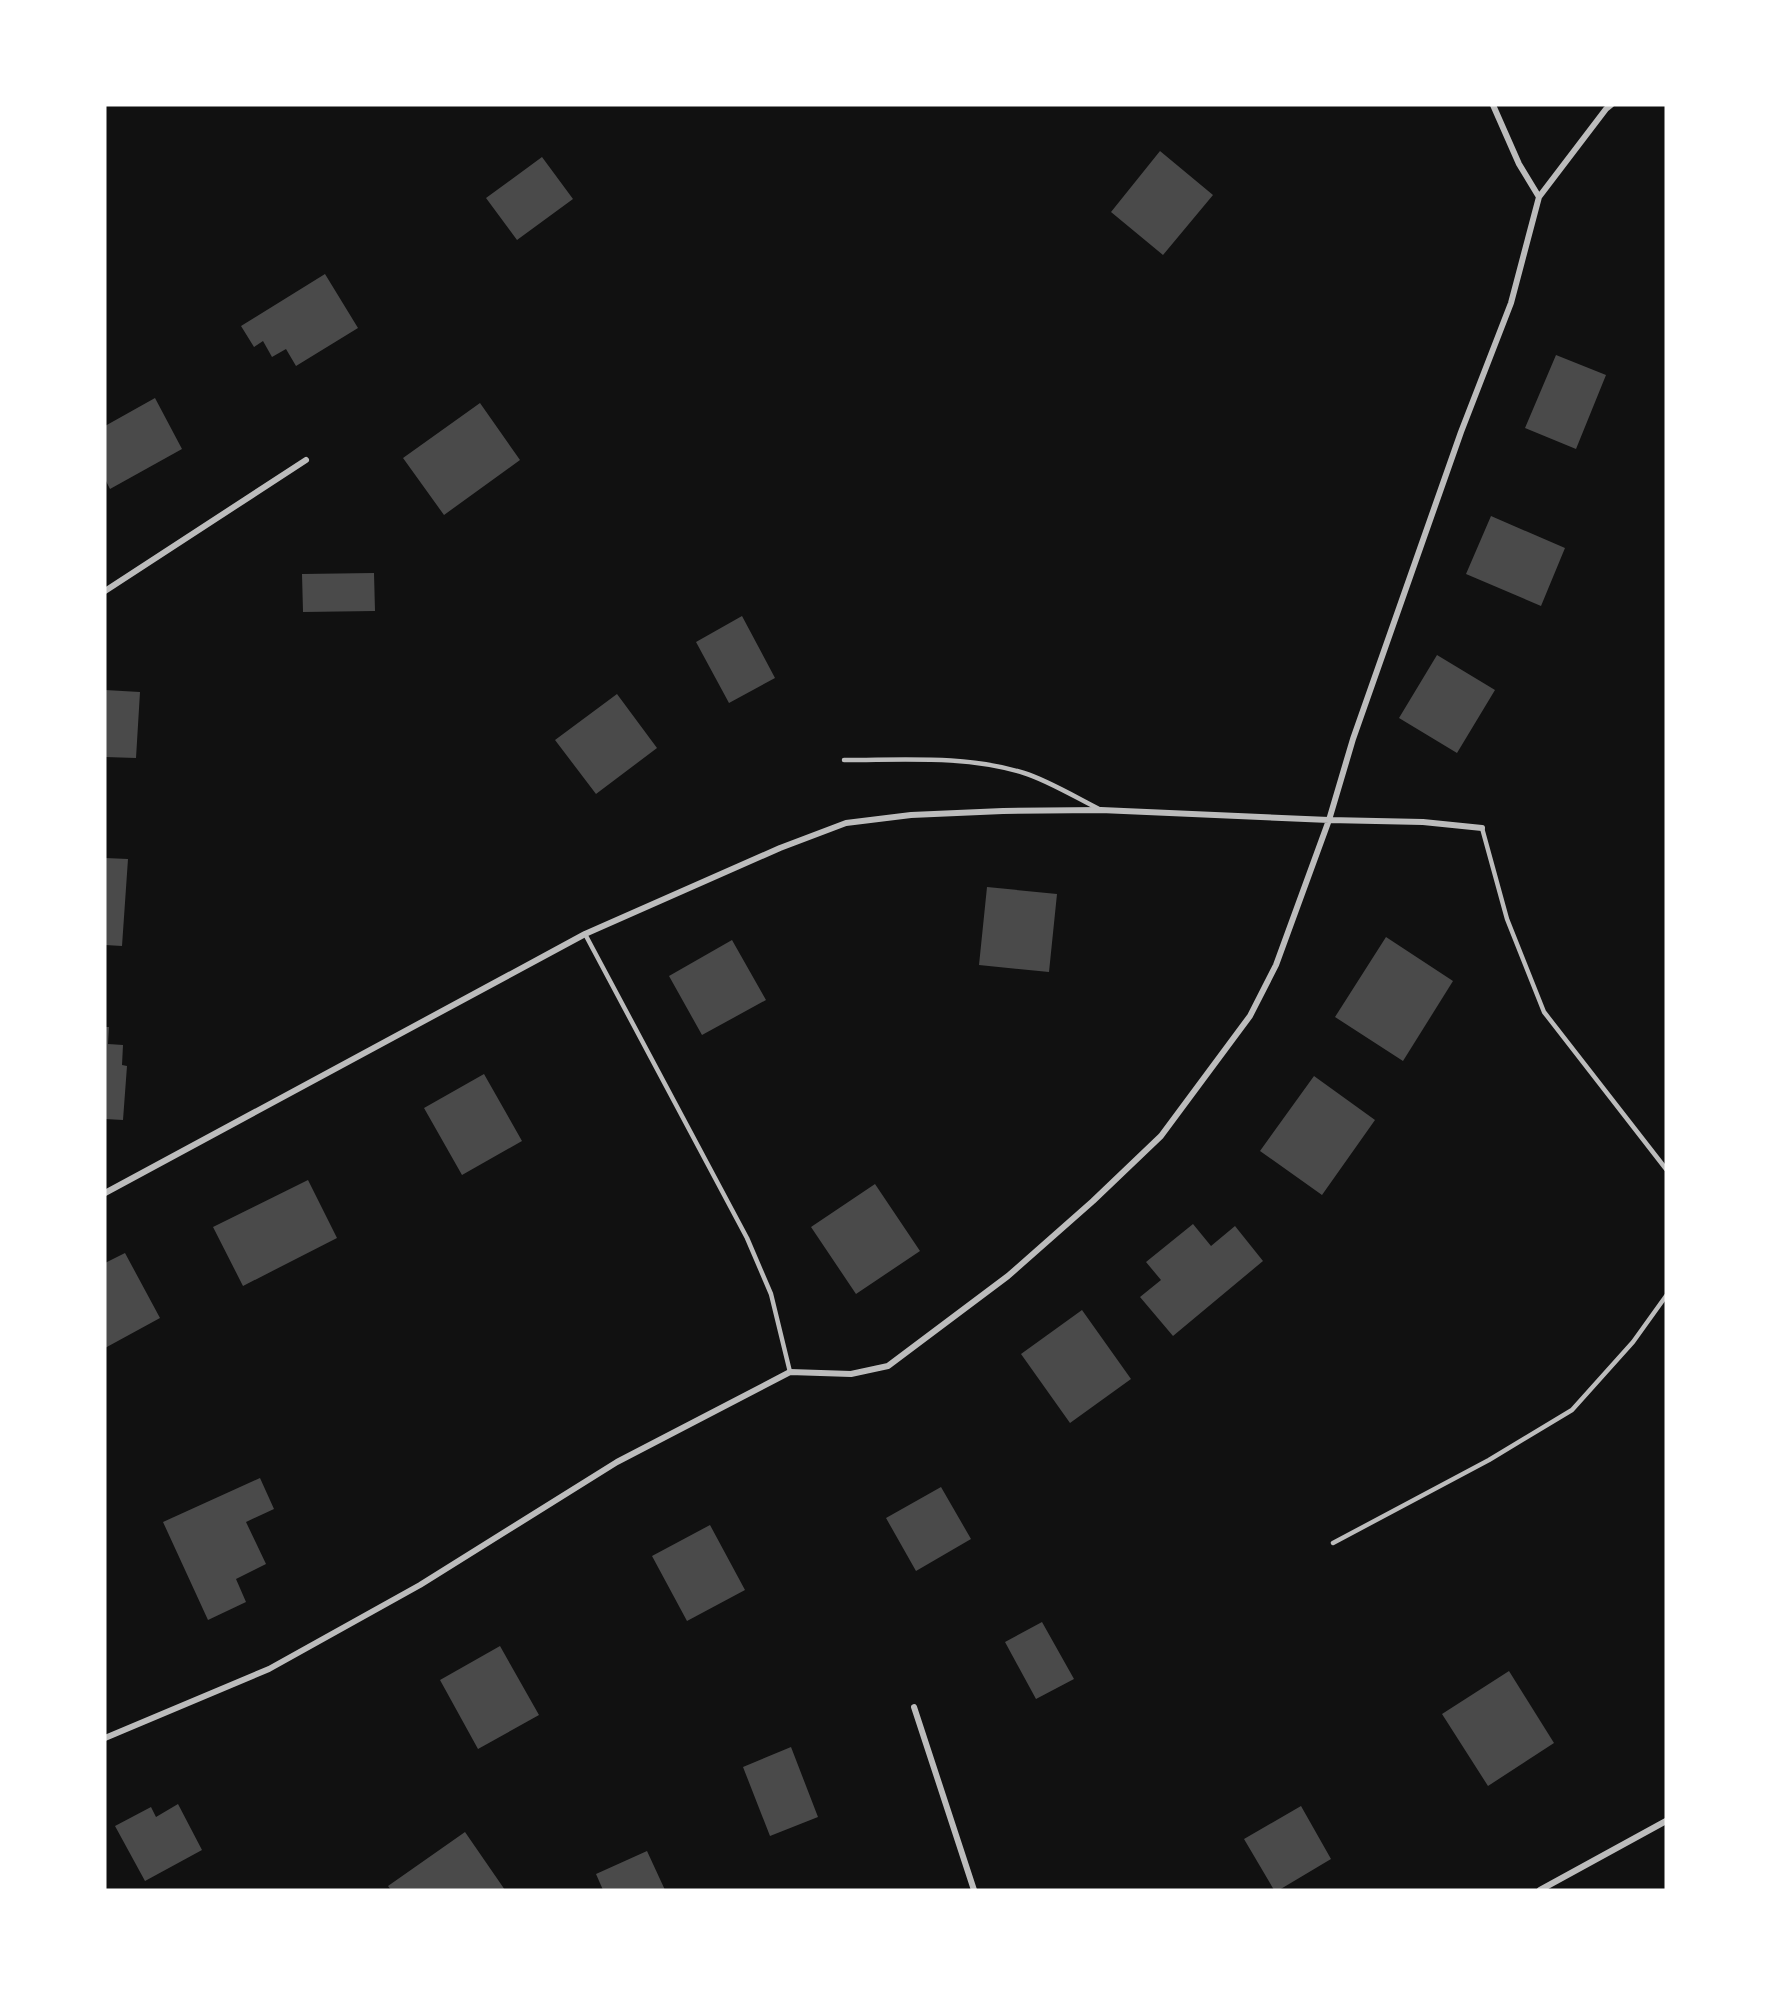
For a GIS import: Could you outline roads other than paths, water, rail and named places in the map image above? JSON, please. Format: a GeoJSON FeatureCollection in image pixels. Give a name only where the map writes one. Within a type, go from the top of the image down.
{"type":"FeatureCollection","features":[{"type":"Feature","properties":{"kind":"street"},"geometry":{"type":"LineString","coordinates":[[1493,105],[1519,164],[1539,197]]}},
{"type":"Feature","properties":{"kind":"street"},"geometry":{"type":"LineString","coordinates":[[105,1738],[269,1669],[420,1585],[618,1462],[790,1372],[851,1374],[888,1366],[1008,1276],[1093,1201],[1161,1136],[1250,1016],[1276,965],[1329,820],[1353,739],[1461,432],[1511,303],[1539,197],[1611,105]]}},
{"type":"Feature","properties":{"kind":"street"},"geometry":{"type":"LineString","coordinates":[[105,591],[306,460]]}},
{"type":"Feature","properties":{"kind":"street"},"geometry":{"type":"LineString","coordinates":[[105,1193],[585,934],[780,848],[846,824],[911,814],[1101,810],[1423,822],[1482,828]]}},
{"type":"Feature","properties":{"kind":"street"},"geometry":{"type":"LineString","coordinates":[[914,1707],[974,1890]]}},
{"type":"Feature","properties":{"kind":"street"},"geometry":{"type":"LineString","coordinates":[[1540,1890],[1666,1821]]}},
{"type":"Feature","properties":{"kind":"lane"},"geometry":{"type":"LineString","coordinates":[[844,760],[967,761],[990,765],[1025,773],[1101,810]]}},
{"type":"Feature","properties":{"kind":"lane"},"geometry":{"type":"LineString","coordinates":[[1482,828],[1507,920],[1544,1012],[1666,1169]]}},
{"type":"Feature","properties":{"kind":"lane"},"geometry":{"type":"LineString","coordinates":[[585,934],[747,1238],[771,1294],[790,1372]]}},
{"type":"Feature","properties":{"kind":"lane"},"geometry":{"type":"LineString","coordinates":[[1333,1543],[1489,1460],[1572,1410],[1633,1342],[1666,1296]]}}]}
